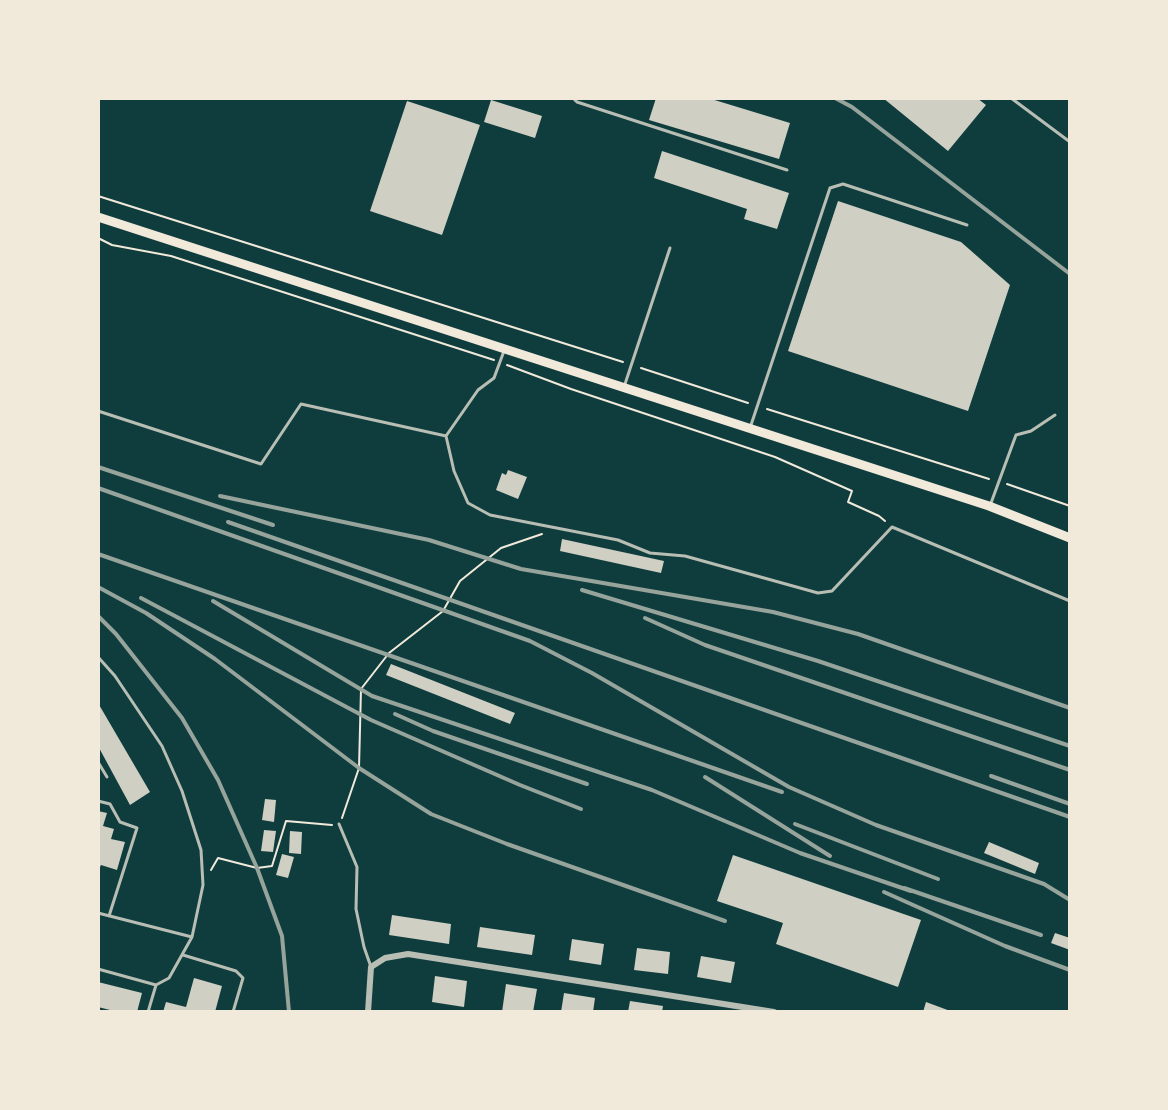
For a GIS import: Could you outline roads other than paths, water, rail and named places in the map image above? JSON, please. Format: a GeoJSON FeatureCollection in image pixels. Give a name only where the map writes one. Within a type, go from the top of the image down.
{"type":"FeatureCollection","features":[{"type":"Feature","properties":{"kind":"highway"},"geometry":{"type":"LineString","coordinates":[[98,217],[989,506],[1070,538]]}},
{"type":"Feature","properties":{"kind":"street"},"geometry":{"type":"LineString","coordinates":[[368,1012],[371,967],[385,958],[408,954],[774,1012]]}},
{"type":"Feature","properties":{"kind":"lane"},"geometry":{"type":"LineString","coordinates":[[573,98],[577,102],[787,170]]}},
{"type":"Feature","properties":{"kind":"lane"},"geometry":{"type":"LineString","coordinates":[[1011,98],[1070,142]]}},
{"type":"Feature","properties":{"kind":"lane"},"geometry":{"type":"LineString","coordinates":[[750,429],[830,188],[843,184],[967,225]]}},
{"type":"Feature","properties":{"kind":"lane"},"geometry":{"type":"LineString","coordinates":[[624,387],[670,248]]}},
{"type":"Feature","properties":{"kind":"lane"},"geometry":{"type":"LineString","coordinates":[[505,348],[494,378],[478,390],[446,436],[454,471],[468,503],[490,515],[618,540],[650,553],[685,556],[818,593],[832,591],[892,527],[1070,601]]}},
{"type":"Feature","properties":{"kind":"lane"},"geometry":{"type":"LineString","coordinates":[[98,411],[261,464],[301,404],[446,436]]}},
{"type":"Feature","properties":{"kind":"lane"},"geometry":{"type":"LineString","coordinates":[[989,506],[1016,435],[1031,431],[1055,415]]}},
{"type":"Feature","properties":{"kind":"lane"},"geometry":{"type":"LineString","coordinates":[[98,657],[115,676],[162,746],[182,791],[201,850],[203,885],[192,937],[169,978],[156,985],[98,969]]}},
{"type":"Feature","properties":{"kind":"lane"},"geometry":{"type":"LineString","coordinates":[[98,762],[107,777]]}},
{"type":"Feature","properties":{"kind":"lane"},"geometry":{"type":"LineString","coordinates":[[98,801],[110,804],[120,822],[137,828],[109,916]]}},
{"type":"Feature","properties":{"kind":"lane"},"geometry":{"type":"LineString","coordinates":[[339,824],[357,867],[356,909],[371,967]]}},
{"type":"Feature","properties":{"kind":"lane"},"geometry":{"type":"LineString","coordinates":[[98,913],[192,937]]}},
{"type":"Feature","properties":{"kind":"lane"},"geometry":{"type":"LineString","coordinates":[[183,955],[236,971],[243,978],[233,1012]]}},
{"type":"Feature","properties":{"kind":"lane"},"geometry":{"type":"LineString","coordinates":[[148,1012],[156,985]]}},
{"type":"Feature","properties":{"kind":"railway"},"geometry":{"type":"LineString","coordinates":[[835,98],[852,107],[1070,274]]}},
{"type":"Feature","properties":{"kind":"railway"},"geometry":{"type":"LineString","coordinates":[[98,467],[273,525]]}},
{"type":"Feature","properties":{"kind":"railway"},"geometry":{"type":"LineString","coordinates":[[98,488],[530,641],[592,673],[789,787],[876,825],[1044,884],[1070,900]]}},
{"type":"Feature","properties":{"kind":"railway"},"geometry":{"type":"LineString","coordinates":[[220,496],[429,540],[521,569],[773,612],[858,634],[1070,708]]}},
{"type":"Feature","properties":{"kind":"railway"},"geometry":{"type":"LineString","coordinates":[[228,522],[1070,817]]}},
{"type":"Feature","properties":{"kind":"railway"},"geometry":{"type":"LineString","coordinates":[[98,554],[782,792]]}},
{"type":"Feature","properties":{"kind":"railway"},"geometry":{"type":"LineString","coordinates":[[98,587],[146,613],[215,659],[359,768],[431,814],[725,921]]}},
{"type":"Feature","properties":{"kind":"railway"},"geometry":{"type":"LineString","coordinates":[[582,590],[818,661],[1070,746]]}},
{"type":"Feature","properties":{"kind":"railway"},"geometry":{"type":"LineString","coordinates":[[141,598],[371,720],[581,809]]}},
{"type":"Feature","properties":{"kind":"railway"},"geometry":{"type":"LineString","coordinates":[[213,601],[372,696],[652,790],[800,853],[911,891]]}},
{"type":"Feature","properties":{"kind":"railway"},"geometry":{"type":"LineString","coordinates":[[98,616],[116,634],[182,718],[218,780],[257,868],[282,936],[289,1012]]}},
{"type":"Feature","properties":{"kind":"railway"},"geometry":{"type":"LineString","coordinates":[[645,618],[705,645],[1070,770]]}},
{"type":"Feature","properties":{"kind":"railway"},"geometry":{"type":"LineString","coordinates":[[395,714],[433,731],[587,784]]}},
{"type":"Feature","properties":{"kind":"railway"},"geometry":{"type":"LineString","coordinates":[[991,776],[1070,804]]}},
{"type":"Feature","properties":{"kind":"railway"},"geometry":{"type":"LineString","coordinates":[[705,777],[830,856]]}},
{"type":"Feature","properties":{"kind":"railway"},"geometry":{"type":"LineString","coordinates":[[795,824],[938,879]]}},
{"type":"Feature","properties":{"kind":"railway"},"geometry":{"type":"LineString","coordinates":[[904,888],[1041,935]]}},
{"type":"Feature","properties":{"kind":"railway"},"geometry":{"type":"LineString","coordinates":[[884,892],[1005,946],[1070,970]]}}]}
